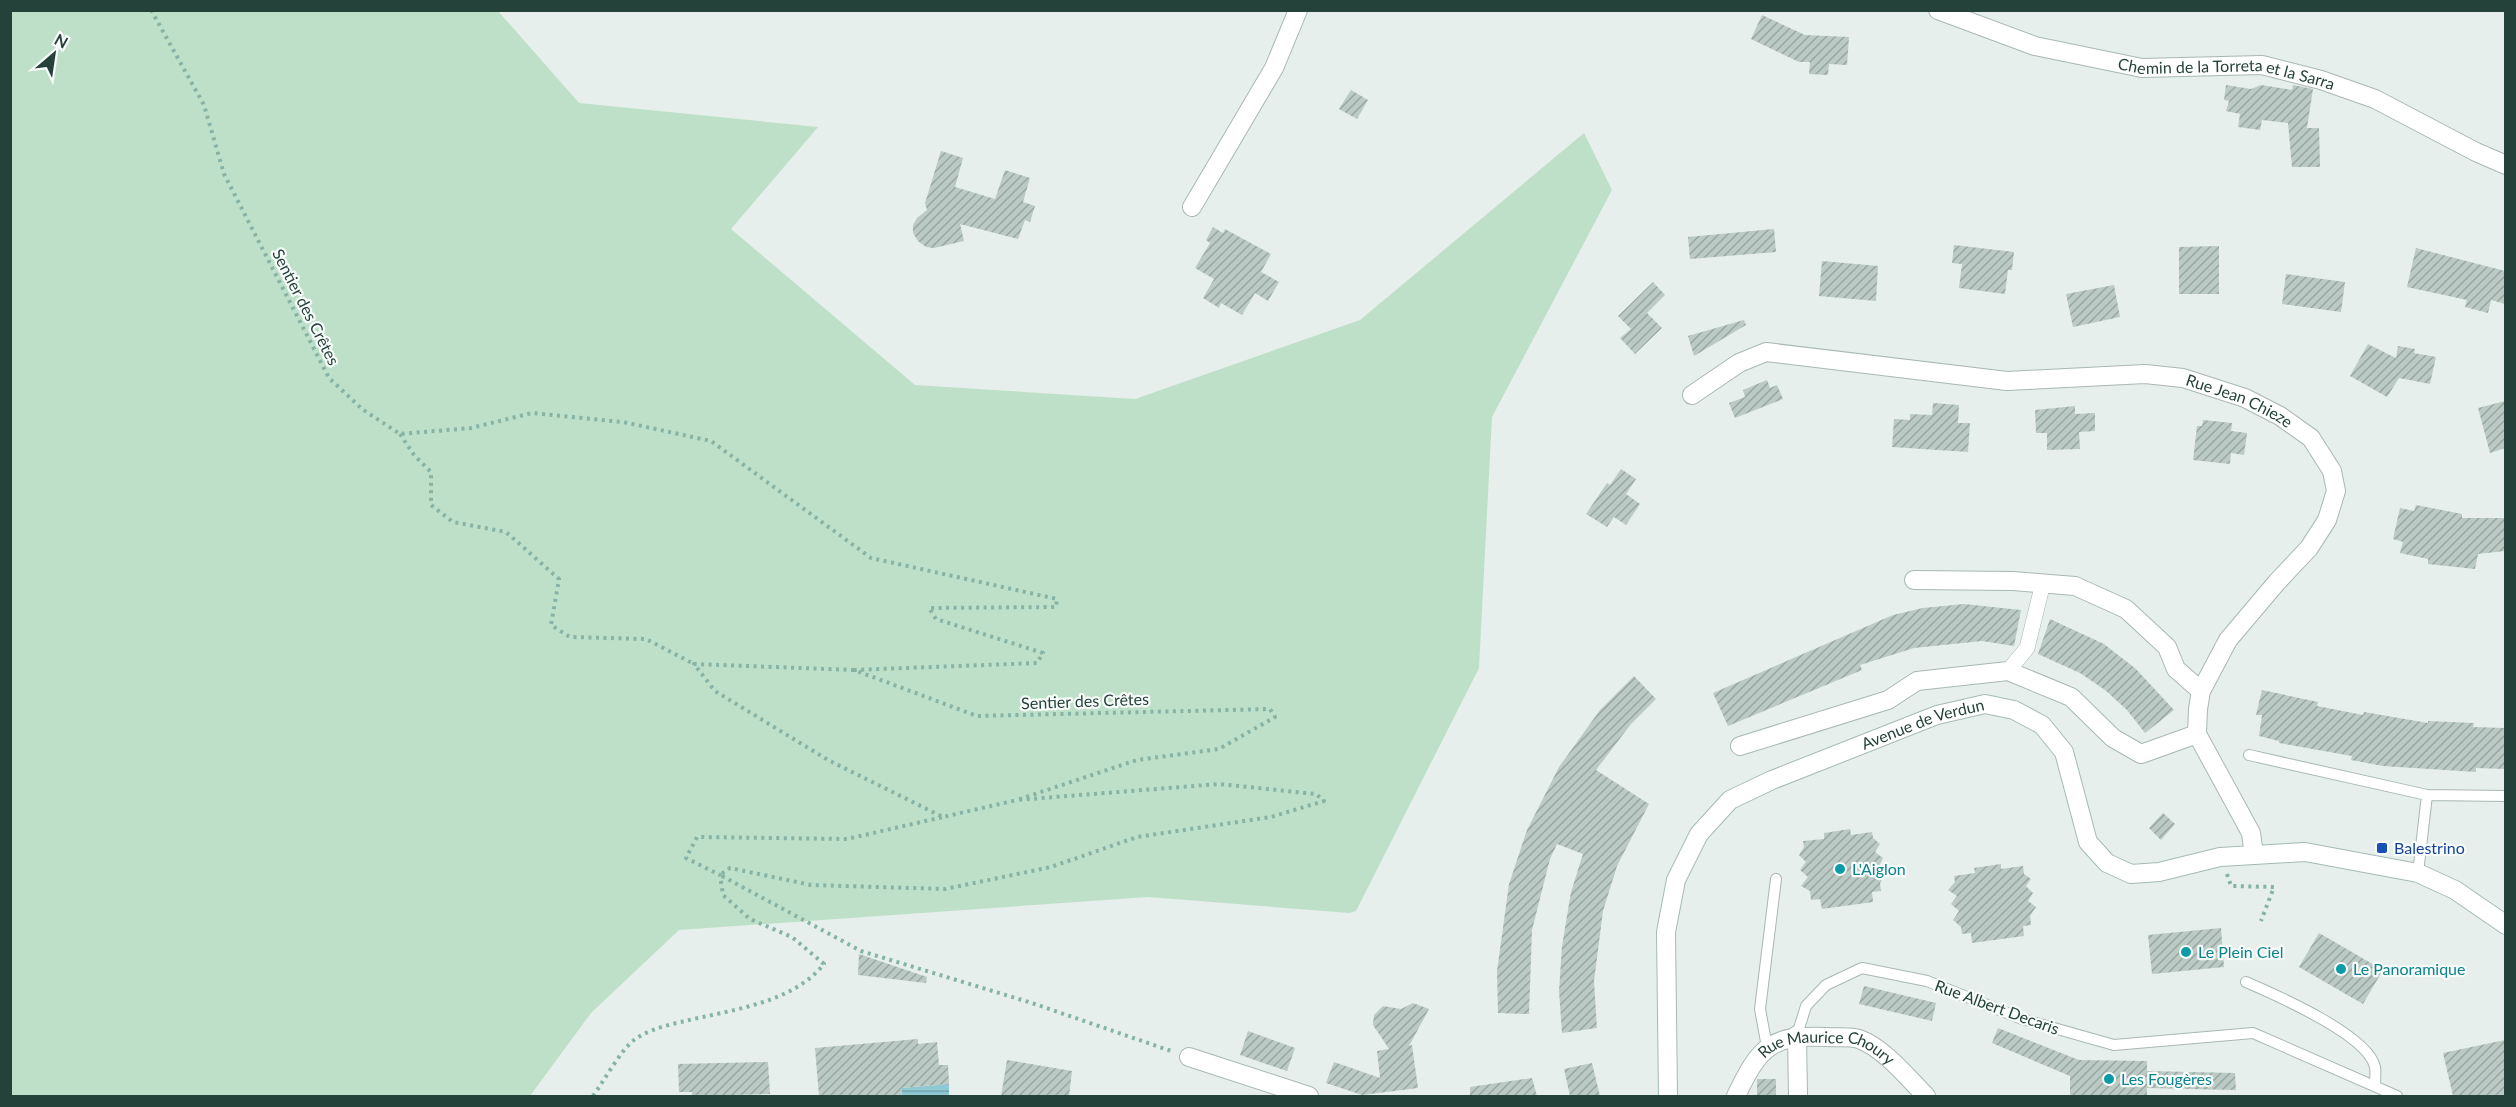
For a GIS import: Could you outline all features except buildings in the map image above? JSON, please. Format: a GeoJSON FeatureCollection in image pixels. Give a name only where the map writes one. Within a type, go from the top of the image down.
{"type":"FeatureCollection","features":[{"type":"Feature","properties":{"kind":"street"},"geometry":{"type":"LineString","coordinates":[[1192,207],[1274,68],[1298,10]]}},
{"type":"Feature","properties":{"kind":"street","name":"Chemin de la Torreta et la Sarra"},"geometry":{"type":"LineString","coordinates":[[1938,10],[2035,46],[2142,68],[2262,65],[2321,80],[2375,99],[2505,165]]}},
{"type":"Feature","properties":{"kind":"street","name":"Rue Jean Chieze"},"geometry":{"type":"LineString","coordinates":[[1692,395],[1739,363],[1767,352],[2007,381],[2145,374],[2184,378],[2245,398],[2280,416],[2312,438],[2332,471],[2336,491],[2327,520],[2309,548],[2228,640],[2201,691],[2197,734]]}},
{"type":"Feature","properties":{"kind":"street"},"geometry":{"type":"LineString","coordinates":[[1914,580],[2043,583],[2075,586],[2126,609],[2168,647],[2176,669],[2201,691]]}},
{"type":"Feature","properties":{"kind":"street"},"geometry":{"type":"LineString","coordinates":[[2008,671],[2027,648],[2043,583]]}},
{"type":"Feature","properties":{"kind":"street"},"geometry":{"type":"LineString","coordinates":[[1740,746],[1888,700],[1917,681],[2008,671],[2071,697],[2113,738],[2142,754],[2197,734],[2251,833],[2254,855]]}},
{"type":"Feature","properties":{"kind":"street","name":"Avenue de Verdun"},"geometry":{"type":"LineString","coordinates":[[1668,1096],[1666,932],[1676,880],[1699,834],[1730,800],[1772,780],[1937,715],[1985,704],[2014,710],[2042,725],[2064,752],[2088,842],[2107,863],[2131,873],[2159,872],[2220,857],[2305,852],[2418,873],[2456,890],[2505,925]]}},
{"type":"Feature","properties":{"kind":"street"},"geometry":{"type":"LineString","coordinates":[[1797,1035],[1798,1096]]}},
{"type":"Feature","properties":{"kind":"street","name":"Rue Maurice Choury"},"geometry":{"type":"LineString","coordinates":[[1736,1096],[1751,1066],[1767,1047],[1797,1035],[1859,1039],[1893,1062],[1926,1096]]}},
{"type":"Feature","properties":{"kind":"street"},"geometry":{"type":"LineString","coordinates":[[1188,1057],[1309,1096]]}},
{"type":"Feature","properties":{"kind":"lane"},"geometry":{"type":"LineString","coordinates":[[2249,755],[2427,795],[2505,796]]}},
{"type":"Feature","properties":{"kind":"lane"},"geometry":{"type":"LineString","coordinates":[[2418,873],[2427,795]]}},
{"type":"Feature","properties":{"kind":"lane"},"geometry":{"type":"LineString","coordinates":[[1767,1047],[1760,1009],[1776,879]]}},
{"type":"Feature","properties":{"kind":"lane","name":"Rue Albert Decaris"},"geometry":{"type":"LineString","coordinates":[[1797,1035],[1806,1006],[1826,985],[1862,968],[1927,981],[2022,1019],[2114,1045],[2253,1033],[2397,1096]]}},
{"type":"Feature","properties":{"kind":"lane"},"geometry":{"type":"LineString","coordinates":[[2246,982],[2284,999],[2354,1038],[2375,1066],[2375,1085]]}},
{"type":"Feature","properties":{"kind":"path","name":"Sentier des Crêtes"},"geometry":{"type":"LineString","coordinates":[[151,10],[204,105],[224,174],[329,378],[362,409],[400,434]]}},
{"type":"Feature","properties":{"kind":"path"},"geometry":{"type":"LineString","coordinates":[[532,413],[623,422],[711,441],[871,558],[1058,599],[1056,608],[929,608],[936,619],[1043,653],[1037,663],[854,670],[694,664],[645,639],[570,637],[551,626],[559,579],[506,532],[453,522],[431,505],[431,472],[414,455],[400,434],[471,428],[532,413]]}},
{"type":"Feature","properties":{"kind":"path"},"geometry":{"type":"LineString","coordinates":[[694,664],[715,691],[828,760],[942,817]]}},
{"type":"Feature","properties":{"kind":"path","name":"Sentier des Crêtes"},"geometry":{"type":"LineString","coordinates":[[854,670],[977,716],[1270,709],[1275,717],[1219,749],[1137,760],[1017,800]]}},
{"type":"Feature","properties":{"kind":"path"},"geometry":{"type":"LineString","coordinates":[[720,875],[730,868],[811,885],[945,890],[1051,867],[1137,837],[1271,817],[1324,801],[1316,794],[1219,784],[1017,800],[847,839],[697,837],[686,858],[861,951],[1032,1004],[1188,1057]]}},
{"type":"Feature","properties":{"kind":"path"},"geometry":{"type":"LineString","coordinates":[[2220,857],[2231,886],[2274,887],[2261,921]]}},
{"type":"Feature","properties":{"kind":"path"},"geometry":{"type":"LineString","coordinates":[[593,1096],[633,1041],[660,1027],[771,999],[800,985],[816,974],[824,964],[792,937],[750,920],[723,895],[720,875]]}},
{"type":"Feature","properties":{"kind":"green space"},"geometry":{"type":"Polygon","coordinates":[[[10,11],[498,11],[579,103],[818,127],[731,229],[915,385],[1135,399],[1360,320],[1584,133],[1612,190],[1492,417],[1479,668],[1356,911],[1349,913],[1148,897],[679,930],[591,1013],[530,1096],[11,1096],[10,11]]]}},
{"type":"Feature","properties":{"kind":"water"},"geometry":{"type":"Polygon","coordinates":[[[949,1084],[949,1096],[902,1096],[901,1088],[949,1084]]]}},
{"type":"Feature","properties":{"kind":"place","name":"Balestrino"},"geometry":{"type":"Point","coordinates":[2382,848]}},
{"type":"Feature","properties":{"kind":"place","name":"L'Aiglon"},"geometry":{"type":"Point","coordinates":[1840,869]}},
{"type":"Feature","properties":{"kind":"place","name":"Le Plein Ciel"},"geometry":{"type":"Point","coordinates":[2186,952]}},
{"type":"Feature","properties":{"kind":"place","name":"Le Panoramique"},"geometry":{"type":"Point","coordinates":[2341,969]}},
{"type":"Feature","properties":{"kind":"place","name":"Les Fougères"},"geometry":{"type":"Point","coordinates":[2109,1079]}}]}
